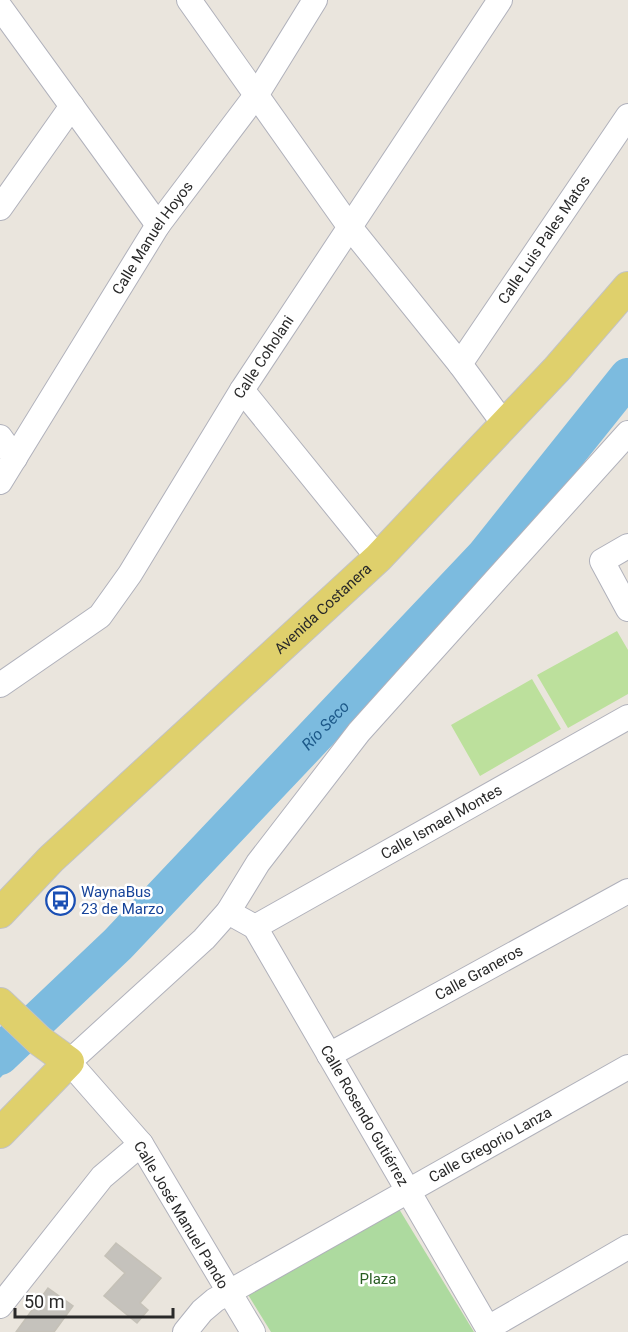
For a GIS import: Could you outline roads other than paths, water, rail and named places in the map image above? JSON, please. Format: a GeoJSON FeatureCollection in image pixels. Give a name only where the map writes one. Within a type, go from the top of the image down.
{"type":"FeatureCollection","features":[{"type":"Feature","properties":{"kind":"main road","name":"Avenida Costanera"},"geometry":{"type":"LineString","coordinates":[[0,913],[51,859],[378,558],[628,287]]}},
{"type":"Feature","properties":{"kind":"main road","name":"Calle José Manuel Pando"},"geometry":{"type":"LineString","coordinates":[[4,1007],[40,1041],[69,1062]]}},
{"type":"Feature","properties":{"kind":"main road"},"geometry":{"type":"LineString","coordinates":[[0,1133],[69,1062]]}},
{"type":"Feature","properties":{"kind":"street"},"geometry":{"type":"LineString","coordinates":[[189,0],[349,226],[460,364],[504,424]]}},
{"type":"Feature","properties":{"kind":"street","name":"Calle Manuel Hoyos"},"geometry":{"type":"LineString","coordinates":[[0,482],[158,225],[257,94],[315,0]]}},
{"type":"Feature","properties":{"kind":"street","name":"Calle Coholani"},"geometry":{"type":"LineString","coordinates":[[0,685],[100,616],[130,574],[242,390],[500,0]]}},
{"type":"Feature","properties":{"kind":"street"},"geometry":{"type":"LineString","coordinates":[[0,7],[158,225]]}},
{"type":"Feature","properties":{"kind":"street"},"geometry":{"type":"LineString","coordinates":[[0,208],[72,106]]}},
{"type":"Feature","properties":{"kind":"street","name":"Calle Luis Pales Matos"},"geometry":{"type":"LineString","coordinates":[[460,364],[628,116]]}},
{"type":"Feature","properties":{"kind":"street"},"geometry":{"type":"LineString","coordinates":[[242,390],[378,558]]}},
{"type":"Feature","properties":{"kind":"street"},"geometry":{"type":"LineString","coordinates":[[69,1062],[204,939],[228,912],[258,863],[359,732],[628,433]]}},
{"type":"Feature","properties":{"kind":"street"},"geometry":{"type":"LineString","coordinates":[[0,438],[15,458]]}},
{"type":"Feature","properties":{"kind":"street"},"geometry":{"type":"LineString","coordinates":[[628,546],[602,561],[628,609]]}},
{"type":"Feature","properties":{"kind":"street","name":"Calle Ismael Montes"},"geometry":{"type":"LineString","coordinates":[[255,927],[628,717]]}},
{"type":"Feature","properties":{"kind":"street","name":"Calle Graneros"},"geometry":{"type":"LineString","coordinates":[[329,1055],[628,891]]}},
{"type":"Feature","properties":{"kind":"street"},"geometry":{"type":"LineString","coordinates":[[228,912],[255,927]]}},
{"type":"Feature","properties":{"kind":"street","name":"Calle Rosendo Gutiérrez"},"geometry":{"type":"LineString","coordinates":[[255,927],[489,1330]]}},
{"type":"Feature","properties":{"kind":"street","name":"Calle José Manuel Pando"},"geometry":{"type":"LineString","coordinates":[[69,1062],[141,1144],[253,1332]]}},
{"type":"Feature","properties":{"kind":"street","name":"Calle Gregorio Lanza"},"geometry":{"type":"LineString","coordinates":[[185,1332],[202,1311],[228,1293],[628,1067]]}},
{"type":"Feature","properties":{"kind":"street"},"geometry":{"type":"LineString","coordinates":[[0,1306],[102,1177],[141,1144]]}},
{"type":"Feature","properties":{"kind":"street"},"geometry":{"type":"LineString","coordinates":[[489,1330],[628,1247]]}},
{"type":"Feature","properties":{"kind":"water"},"geometry":{"type":"Polygon","coordinates":[[[4,1024],[30,1047],[0,1078],[0,1027],[4,1024]]]}},
{"type":"Feature","properties":{"kind":"waterway","name":"Río Seco"},"geometry":{"type":"LineString","coordinates":[[0,1056],[118,944],[485,556],[628,377]]}},
{"type":"Feature","properties":{"kind":"place","name":"WaynaBus 23 de Marzo"},"geometry":{"type":"Point","coordinates":[60,901]}},
{"type":"Feature","properties":{"kind":"park label","name":"Plaza"},"geometry":{"type":"Point","coordinates":[378,1279]}}]}
